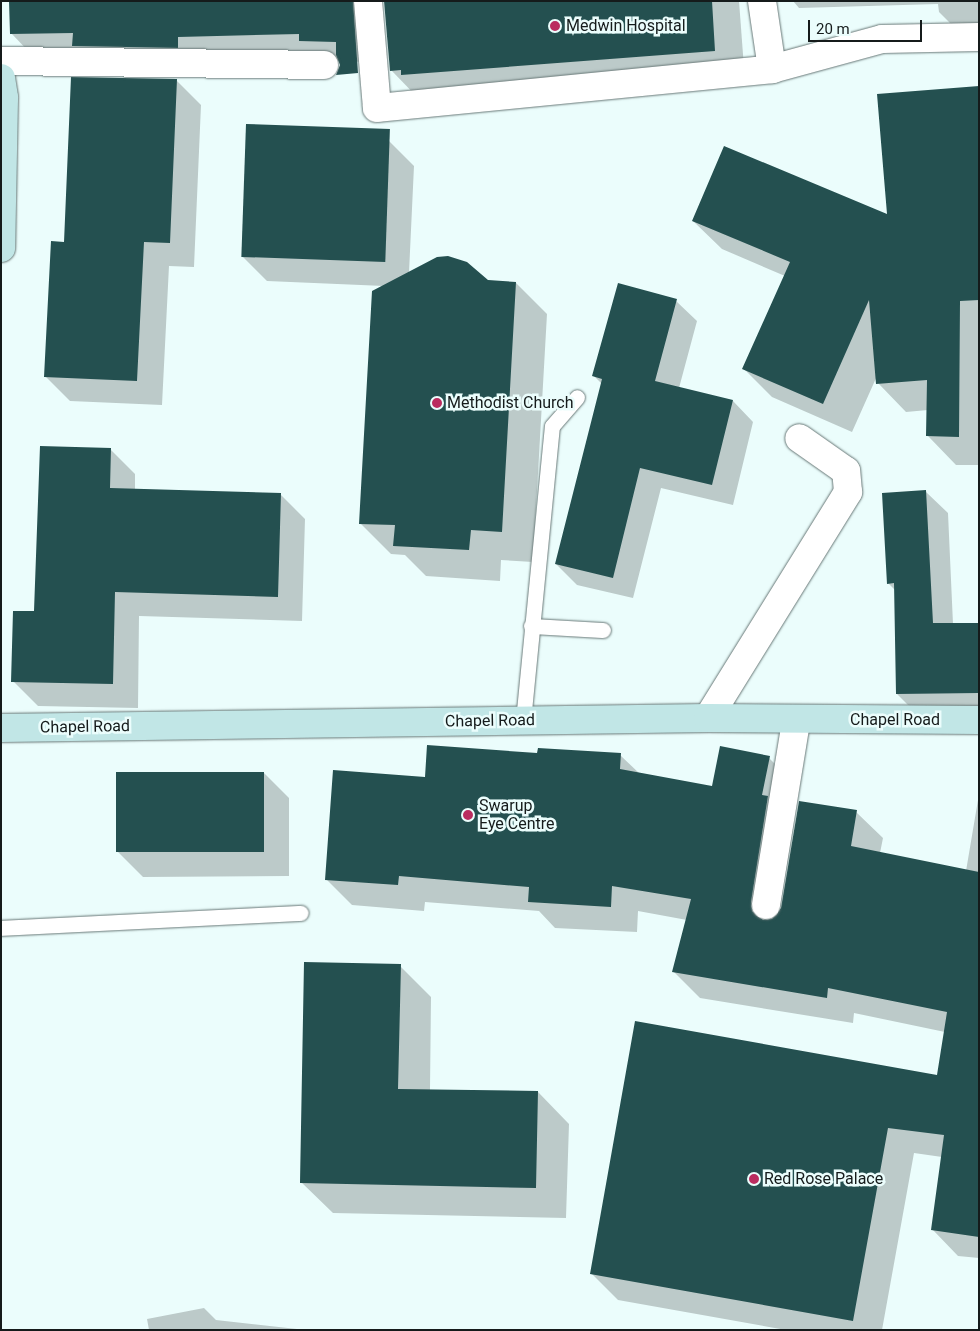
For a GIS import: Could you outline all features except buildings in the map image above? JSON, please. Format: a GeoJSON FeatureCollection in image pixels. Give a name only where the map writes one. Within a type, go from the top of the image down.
{"type":"FeatureCollection","features":[{"type":"Feature","properties":{"kind":"main road"},"geometry":{"type":"LineString","coordinates":[[1,78],[4,98],[1,248]]}},
{"type":"Feature","properties":{"kind":"main road","name":"Chapel Road"},"geometry":{"type":"LineString","coordinates":[[1,728],[708,718],[796,721],[979,720]]}},
{"type":"Feature","properties":{"kind":"street"},"geometry":{"type":"LineString","coordinates":[[368,1],[377,108],[772,69],[882,39],[979,37]]}},
{"type":"Feature","properties":{"kind":"street"},"geometry":{"type":"LineString","coordinates":[[762,1],[772,69]]}},
{"type":"Feature","properties":{"kind":"street"},"geometry":{"type":"LineString","coordinates":[[1,61],[324,65]]}},
{"type":"Feature","properties":{"kind":"street"},"geometry":{"type":"LineString","coordinates":[[708,718],[848,492],[846,471],[798,438]]}},
{"type":"Feature","properties":{"kind":"street"},"geometry":{"type":"LineString","coordinates":[[766,905],[796,721]]}},
{"type":"Feature","properties":{"kind":"lane"},"geometry":{"type":"LineString","coordinates":[[523,721],[552,426],[577,397]]}},
{"type":"Feature","properties":{"kind":"lane"},"geometry":{"type":"LineString","coordinates":[[531,626],[603,630]]}},
{"type":"Feature","properties":{"kind":"lane"},"geometry":{"type":"LineString","coordinates":[[1,928],[301,913]]}},
{"type":"Feature","properties":{"kind":"place","name":"Medwin Hospital"},"geometry":{"type":"Point","coordinates":[555,26]}},
{"type":"Feature","properties":{"kind":"place","name":"Methodist Church"},"geometry":{"type":"Point","coordinates":[437,403]}},
{"type":"Feature","properties":{"kind":"place","name":"Swarup Eye Centre"},"geometry":{"type":"Point","coordinates":[468,815]}},
{"type":"Feature","properties":{"kind":"place","name":"Red Rose Palace"},"geometry":{"type":"Point","coordinates":[754,1179]}}]}
